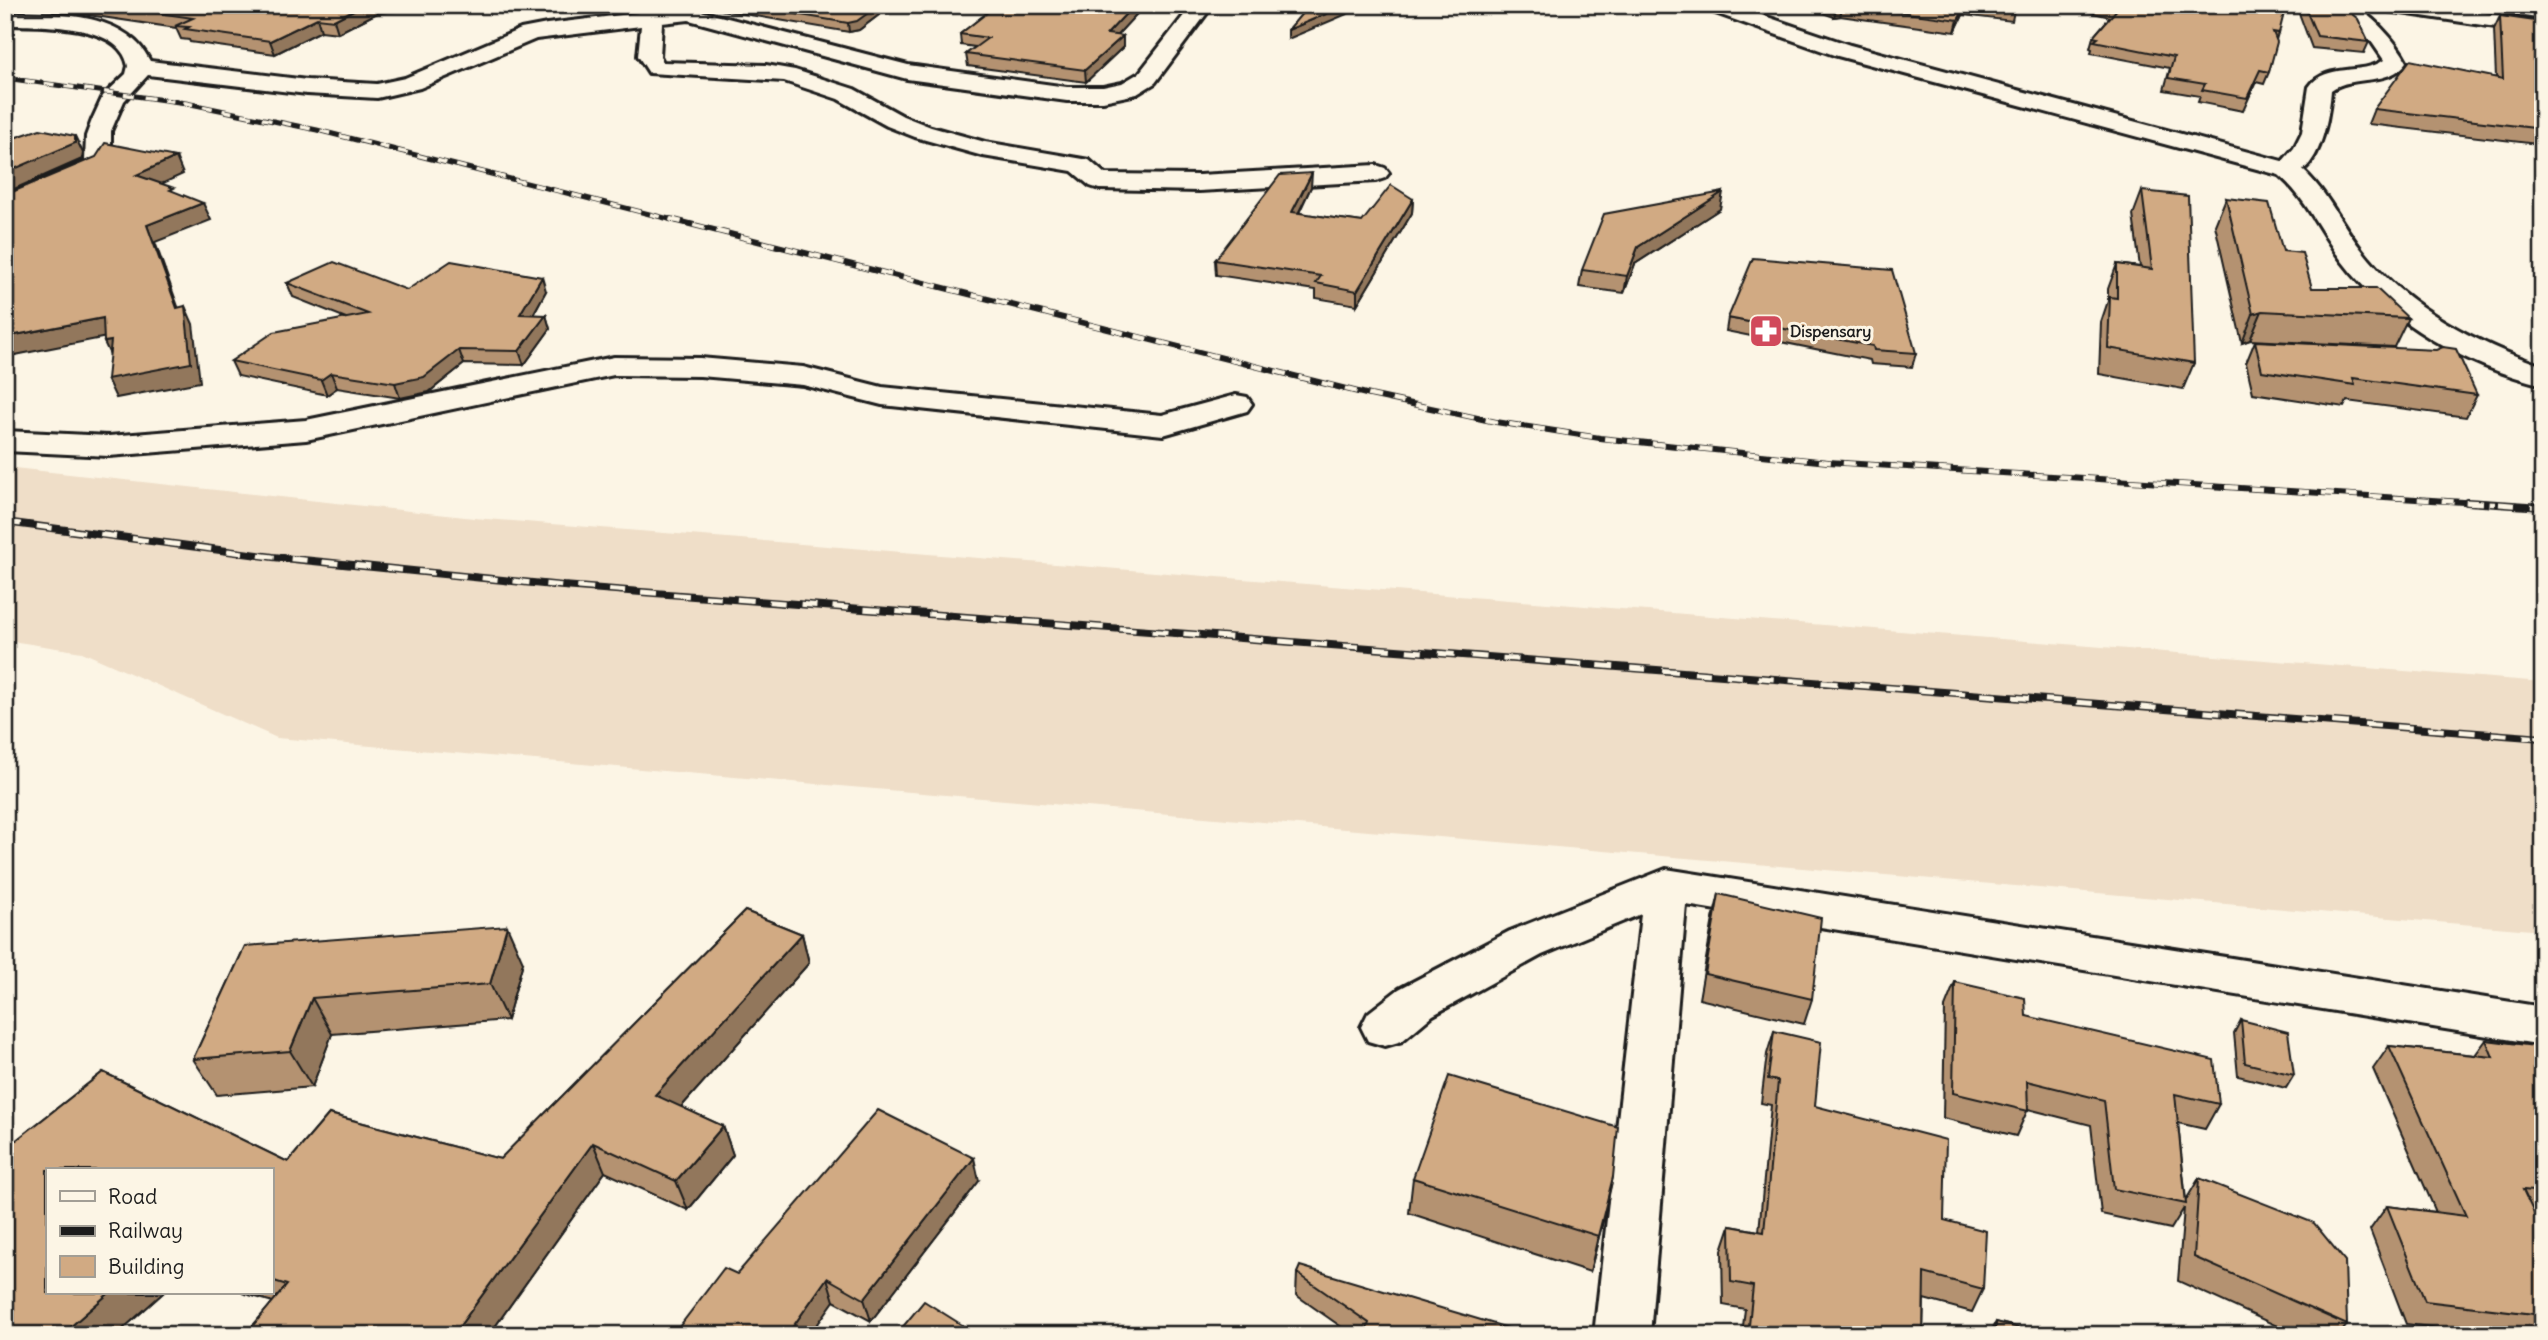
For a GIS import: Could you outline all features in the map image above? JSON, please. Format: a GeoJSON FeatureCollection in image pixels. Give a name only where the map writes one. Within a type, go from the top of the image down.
{"type":"FeatureCollection","features":[{"type":"Feature","properties":{"kind":"street"},"geometry":{"type":"LineString","coordinates":[[140,67],[307,87],[377,92],[412,83],[529,34],[647,11],[701,17],[908,72],[1067,94],[1103,94],[1129,89],[1147,78],[1203,5]]}},
{"type":"Feature","properties":{"kind":"street"},"geometry":{"type":"LineString","coordinates":[[1711,5],[1842,50],[2288,170],[2306,188],[2368,276],[2440,331],[2516,368],[2543,376]]}},
{"type":"Feature","properties":{"kind":"street"},"geometry":{"type":"LineString","coordinates":[[2288,170],[2306,152],[2315,133],[2320,87],[2338,78],[2390,67],[2396,62],[2393,54],[2371,31],[2335,5]]}},
{"type":"Feature","properties":{"kind":"street"},"geometry":{"type":"LineString","coordinates":[[2388,5],[2543,28]]}},
{"type":"Feature","properties":{"kind":"street"},"geometry":{"type":"LineString","coordinates":[[647,11],[652,32],[648,56],[650,63],[657,68],[787,75],[846,94],[895,121],[923,132],[983,149],[1080,165],[1099,181],[1199,183],[1376,173]]}},
{"type":"Feature","properties":{"kind":"street"},"geometry":{"type":"LineString","coordinates":[[5,19],[75,24],[106,30],[117,35],[137,56],[140,67],[136,78],[116,92],[99,131],[101,158],[94,166],[5,206]]}},
{"type":"Feature","properties":{"kind":"street"},"geometry":{"type":"LineString","coordinates":[[2425,360],[2461,343]]}},
{"type":"Feature","properties":{"kind":"street"},"geometry":{"type":"LineString","coordinates":[[5,441],[109,446],[306,430],[614,366],[648,365],[803,376],[882,396],[1163,425],[1236,404]]}},
{"type":"Feature","properties":{"kind":"street"},"geometry":{"type":"LineString","coordinates":[[1385,1027],[1416,1002],[1526,943],[1666,885],[2543,1026]]}},
{"type":"Feature","properties":{"kind":"street"},"geometry":{"type":"LineString","coordinates":[[1622,1335],[1666,885]]}},
{"type":"Feature","properties":{"kind":"shaded area"},"geometry":{"type":"Polygon","coordinates":[[[5,467],[474,518],[2543,682],[2543,931],[277,738],[82,652],[5,640],[5,467]]]}},
{"type":"Feature","properties":{"kind":"building"},"geometry":{"type":"Polygon","coordinates":[[[104,5],[363,5],[334,20],[317,18],[270,41],[185,29],[189,27],[175,26],[193,18],[104,5]]]}},
{"type":"Feature","properties":{"kind":"building"},"geometry":{"type":"Polygon","coordinates":[[[742,5],[879,5],[857,21],[848,23],[742,5]]]}},
{"type":"Feature","properties":{"kind":"building"},"geometry":{"type":"Polygon","coordinates":[[[997,5],[1134,5],[1107,34],[1123,36],[1085,70],[966,54],[988,38],[960,34],[997,5]]]}},
{"type":"Feature","properties":{"kind":"building"},"geometry":{"type":"Polygon","coordinates":[[[1309,5],[1347,5],[1288,30],[1309,5]]]}},
{"type":"Feature","properties":{"kind":"building"},"geometry":{"type":"Polygon","coordinates":[[[1847,5],[1966,5],[1958,20],[1847,5]]]}},
{"type":"Feature","properties":{"kind":"building"},"geometry":{"type":"Polygon","coordinates":[[[1977,5],[2015,5],[2015,10],[1977,5]]]}},
{"type":"Feature","properties":{"kind":"building"},"geometry":{"type":"Polygon","coordinates":[[[2113,5],[2286,5],[2279,33],[2273,32],[2277,42],[2269,72],[2260,70],[2247,98],[2202,90],[2205,84],[2168,78],[2174,57],[2094,41],[2098,38],[2093,37],[2119,7],[2113,5]]]}},
{"type":"Feature","properties":{"kind":"building"},"geometry":{"type":"Polygon","coordinates":[[[2304,5],[2341,5],[2358,19],[2369,42],[2317,36],[2304,5]]]}},
{"type":"Feature","properties":{"kind":"building"},"geometry":{"type":"Polygon","coordinates":[[[2500,16],[2535,21],[2543,32],[2543,118],[2538,117],[2543,129],[2374,109],[2410,60],[2503,79],[2500,16]]]}},
{"type":"Feature","properties":{"kind":"building"},"geometry":{"type":"Polygon","coordinates":[[[40,129],[75,136],[75,143],[5,173],[5,141],[40,129]]]}},
{"type":"Feature","properties":{"kind":"building"},"geometry":{"type":"Polygon","coordinates":[[[105,143],[176,157],[136,175],[174,188],[170,190],[203,203],[147,225],[177,308],[185,306],[191,363],[107,379],[111,341],[104,342],[103,318],[5,337],[5,195],[96,157],[105,143]]]}},
{"type":"Feature","properties":{"kind":"building"},"geometry":{"type":"Polygon","coordinates":[[[1312,173],[1292,212],[1362,222],[1391,185],[1413,199],[1357,291],[1316,283],[1321,276],[1215,260],[1280,175],[1312,173]]]}},
{"type":"Feature","properties":{"kind":"building"},"geometry":{"type":"Polygon","coordinates":[[[2142,191],[2188,196],[2194,363],[2108,348],[2110,297],[2117,298],[2117,264],[2152,269],[2142,191]]]}},
{"type":"Feature","properties":{"kind":"building"},"geometry":{"type":"Polygon","coordinates":[[[1723,192],[1638,247],[1627,276],[1582,270],[1604,214],[1723,192]]]}},
{"type":"Feature","properties":{"kind":"building"},"geometry":{"type":"Polygon","coordinates":[[[2226,198],[2269,203],[2283,251],[2302,253],[2312,288],[2376,288],[2408,318],[2262,311],[2253,314],[2226,198]]]}},
{"type":"Feature","properties":{"kind":"building"},"geometry":{"type":"Polygon","coordinates":[[[1753,258],[1892,270],[1916,353],[1874,350],[1873,346],[1728,318],[1753,258]]]}},
{"type":"Feature","properties":{"kind":"building"},"geometry":{"type":"Polygon","coordinates":[[[451,261],[542,277],[520,314],[546,315],[519,351],[459,350],[424,377],[395,383],[331,373],[321,380],[231,361],[274,332],[368,314],[287,283],[334,262],[407,290],[451,261]]]}},
{"type":"Feature","properties":{"kind":"building"},"geometry":{"type":"Polygon","coordinates":[[[2255,341],[2456,349],[2477,395],[2353,378],[2355,385],[2262,371],[2255,341]]]}},
{"type":"Feature","properties":{"kind":"building"},"geometry":{"type":"Polygon","coordinates":[[[1719,894],[1821,918],[1812,999],[1705,974],[1719,894]]]}},
{"type":"Feature","properties":{"kind":"building"},"geometry":{"type":"Polygon","coordinates":[[[745,911],[802,934],[655,1095],[723,1126],[676,1181],[593,1143],[459,1327],[473,1335],[245,1335],[287,1285],[273,1281],[273,1168],[46,1168],[46,1294],[108,1294],[61,1335],[5,1335],[5,1149],[103,1072],[288,1162],[329,1114],[500,1159],[745,911]]]}},
{"type":"Feature","properties":{"kind":"building"},"geometry":{"type":"Polygon","coordinates":[[[507,926],[490,984],[312,998],[290,1051],[193,1059],[245,946],[507,926]]]}},
{"type":"Feature","properties":{"kind":"building"},"geometry":{"type":"Polygon","coordinates":[[[1955,982],[2025,998],[2026,1016],[2214,1060],[2219,1104],[2175,1094],[2186,1204],[2114,1189],[2104,1100],[2027,1081],[2028,1111],[1953,1093],[1955,982]]]}},
{"type":"Feature","properties":{"kind":"building"},"geometry":{"type":"Polygon","coordinates":[[[2241,1020],[2288,1032],[2294,1075],[2245,1063],[2241,1020]]]}},
{"type":"Feature","properties":{"kind":"building"},"geometry":{"type":"Polygon","coordinates":[[[1774,1031],[1821,1042],[1815,1106],[1946,1140],[1944,1220],[1986,1231],[1983,1289],[1924,1273],[1923,1335],[1748,1335],[1753,1286],[1731,1282],[1730,1226],[1764,1232],[1778,1081],[1768,1079],[1774,1031]]]}},
{"type":"Feature","properties":{"kind":"building"},"geometry":{"type":"Polygon","coordinates":[[[2486,1040],[2543,1047],[2543,1192],[2523,1190],[2543,1232],[2543,1315],[2425,1301],[2387,1206],[2466,1216],[2389,1046],[2493,1057],[2486,1040]]]}},
{"type":"Feature","properties":{"kind":"building"},"geometry":{"type":"Polygon","coordinates":[[[1449,1076],[1618,1127],[1613,1177],[1598,1236],[1413,1178],[1449,1076]]]}},
{"type":"Feature","properties":{"kind":"building"},"geometry":{"type":"Polygon","coordinates":[[[878,1110],[974,1158],[864,1299],[827,1278],[787,1335],[673,1335],[724,1268],[737,1274],[878,1110]]]}},
{"type":"Feature","properties":{"kind":"building"},"geometry":{"type":"Polygon","coordinates":[[[2199,1178],[2314,1223],[2345,1261],[2347,1325],[2194,1257],[2199,1178]]]}},
{"type":"Feature","properties":{"kind":"building"},"geometry":{"type":"Polygon","coordinates":[[[1300,1266],[1528,1334],[1365,1335],[1369,1323],[1297,1273],[1300,1266]]]}},
{"type":"Feature","properties":{"kind":"building"},"geometry":{"type":"Polygon","coordinates":[[[924,1301],[978,1335],[896,1335],[924,1301]]]}},
{"type":"Feature","properties":{"kind":"building"},"geometry":{"type":"Polygon","coordinates":[[[1996,1322],[2046,1335],[1996,1335],[1996,1322]]]}},
{"type":"Feature","properties":{"kind":"railway"},"geometry":{"type":"LineString","coordinates":[[5,78],[186,103],[317,130],[677,221]]}},
{"type":"Feature","properties":{"kind":"railway"},"geometry":{"type":"LineString","coordinates":[[670,219],[1370,395],[1496,422],[1600,438],[1828,462],[2495,504]]}},
{"type":"Feature","properties":{"kind":"railway"},"geometry":{"type":"LineString","coordinates":[[2467,502],[2543,507]]}},
{"type":"Feature","properties":{"kind":"railway"},"geometry":{"type":"LineString","coordinates":[[5,522],[273,557],[563,586],[2543,738]]}},
{"type":"Feature","properties":{"kind":"place","name":"Dispensary"},"geometry":{"type":"Point","coordinates":[1766,331]}}]}
